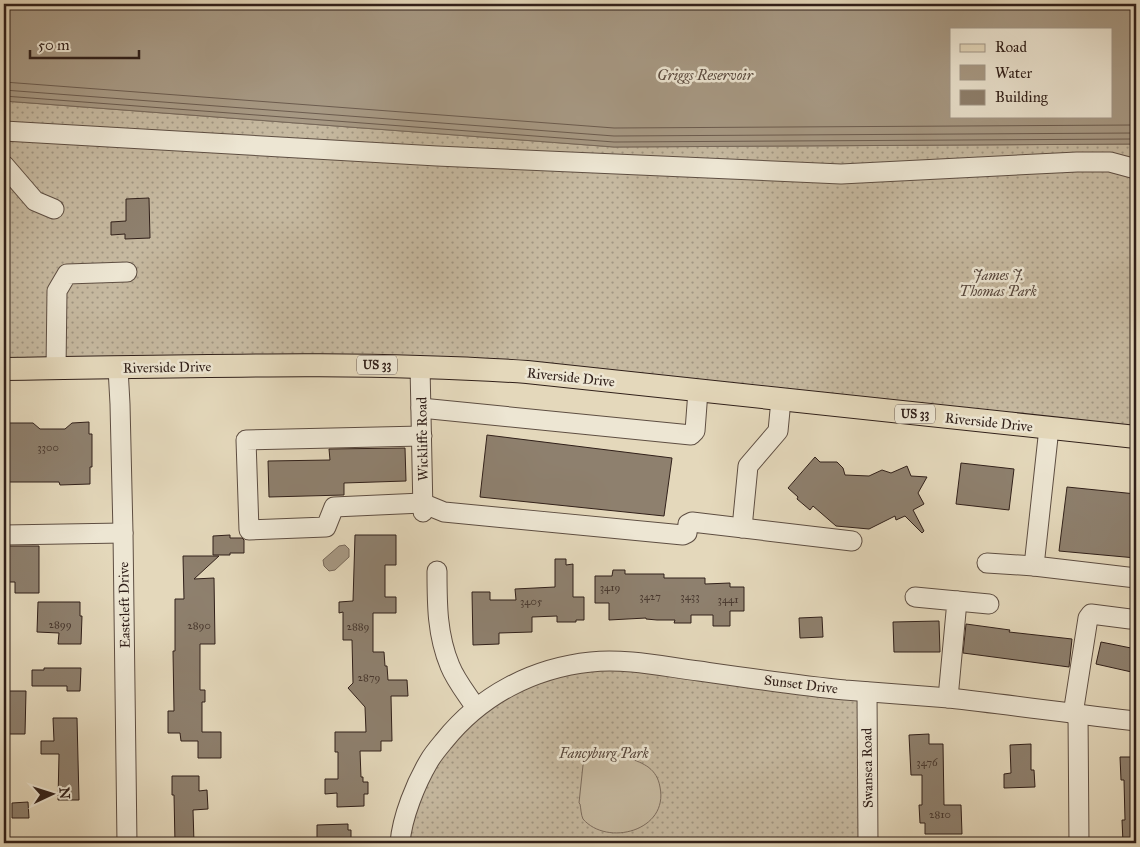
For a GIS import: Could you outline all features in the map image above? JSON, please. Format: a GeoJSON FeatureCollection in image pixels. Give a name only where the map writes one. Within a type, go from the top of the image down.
{"type":"FeatureCollection","features":[{"type":"Feature","properties":{"kind":"main road","name":"Riverside Drive"},"geometry":{"type":"LineString","coordinates":[[4,369],[276,365],[420,366],[527,372],[1136,438]]}},
{"type":"Feature","properties":{"kind":"street"},"geometry":{"type":"LineString","coordinates":[[4,131],[436,156],[841,174],[1077,162],[1110,162],[1136,168]]}},
{"type":"Feature","properties":{"kind":"street"},"geometry":{"type":"LineString","coordinates":[[4,165],[34,201],[54,209]]}},
{"type":"Feature","properties":{"kind":"street"},"geometry":{"type":"LineString","coordinates":[[56,369],[57,291],[67,274],[127,272]]}},
{"type":"Feature","properties":{"kind":"street","name":"Wickliffe Road"},"geometry":{"type":"LineString","coordinates":[[420,366],[423,508]]}},
{"type":"Feature","properties":{"kind":"street","name":"Eastcleft Drive"},"geometry":{"type":"LineString","coordinates":[[118,368],[123,533],[127,843]]}},
{"type":"Feature","properties":{"kind":"street"},"geometry":{"type":"LineString","coordinates":[[421,408],[691,435],[695,432],[698,391]]}},
{"type":"Feature","properties":{"kind":"street"},"geometry":{"type":"LineString","coordinates":[[742,528],[748,466],[778,431],[780,400]]}},
{"type":"Feature","properties":{"kind":"street"},"geometry":{"type":"LineString","coordinates":[[1034,566],[1049,428]]}},
{"type":"Feature","properties":{"kind":"street"},"geometry":{"type":"LineString","coordinates":[[422,436],[246,440],[248,530],[326,527],[334,506],[423,508],[444,512],[683,535],[687,533],[688,524],[692,522],[852,541]]}},
{"type":"Feature","properties":{"kind":"street"},"geometry":{"type":"LineString","coordinates":[[4,535],[123,533]]}},
{"type":"Feature","properties":{"kind":"street"},"geometry":{"type":"LineString","coordinates":[[987,563],[1034,566],[1136,578]]}},
{"type":"Feature","properties":{"kind":"street"},"geometry":{"type":"LineString","coordinates":[[400,843],[413,793],[429,760],[452,732],[476,708],[450,667],[442,643],[438,619],[437,571]]}},
{"type":"Feature","properties":{"kind":"street"},"geometry":{"type":"LineString","coordinates":[[915,597],[989,604]]}},
{"type":"Feature","properties":{"kind":"street"},"geometry":{"type":"LineString","coordinates":[[948,698],[957,601]]}},
{"type":"Feature","properties":{"kind":"street"},"geometry":{"type":"LineString","coordinates":[[1079,843],[1075,714],[1088,618],[1091,614],[1130,619]]}},
{"type":"Feature","properties":{"kind":"street","name":"Sunset Drive"},"geometry":{"type":"LineString","coordinates":[[476,708],[495,694],[515,683],[565,666],[611,661],[867,692],[948,698],[1136,721]]}},
{"type":"Feature","properties":{"kind":"street","name":"Swansea Road"},"geometry":{"type":"LineString","coordinates":[[867,692],[868,843]]}},
{"type":"Feature","properties":{"kind":"green space","name":"James J. Thomas Park"},"geometry":{"type":"Polygon","coordinates":[[[4,101],[614,147],[1136,144],[1136,437],[527,372],[4,369],[4,101]]]}},
{"type":"Feature","properties":{"kind":"green space","name":"Fancyburg Park"},"geometry":{"type":"Polygon","coordinates":[[[592,661],[867,692],[868,843],[400,843],[413,793],[476,708],[592,661]]]}},
{"type":"Feature","properties":{"kind":"green space"},"geometry":{"type":"Polygon","coordinates":[[[593,756],[627,756],[653,771],[660,787],[660,802],[655,814],[646,824],[634,830],[620,833],[606,832],[594,827],[583,819],[579,803],[583,765],[593,756]]]}},
{"type":"Feature","properties":{"kind":"water","name":"Griggs Reservoir"},"geometry":{"type":"Polygon","coordinates":[[[4,4],[1136,4],[1136,144],[614,147],[4,101],[4,4]]]}},
{"type":"Feature","properties":{"kind":"water"},"geometry":{"type":"Polygon","coordinates":[[[345,545],[349,549],[349,557],[335,570],[329,571],[324,566],[323,560],[339,546],[345,545]]]}},
{"type":"Feature","properties":{"kind":"building"},"geometry":{"type":"Polygon","coordinates":[[[149,198],[150,238],[125,239],[125,234],[111,235],[111,222],[126,221],[126,199],[149,198]]]}},
{"type":"Feature","properties":{"kind":"building"},"geometry":{"type":"Polygon","coordinates":[[[89,422],[89,434],[92,434],[90,484],[60,485],[59,482],[7,482],[7,461],[4,461],[4,423],[33,423],[40,429],[65,429],[72,423],[89,422]]]}},
{"type":"Feature","properties":{"kind":"building"},"geometry":{"type":"Polygon","coordinates":[[[487,435],[672,458],[664,516],[480,497],[487,435]]]}},
{"type":"Feature","properties":{"kind":"building"},"geometry":{"type":"Polygon","coordinates":[[[405,448],[406,481],[344,483],[344,495],[269,497],[268,461],[330,460],[329,449],[405,448]]]}},
{"type":"Feature","properties":{"kind":"building"},"geometry":{"type":"Polygon","coordinates":[[[815,457],[820,462],[837,462],[843,468],[845,475],[869,476],[882,470],[891,473],[907,466],[911,476],[927,477],[918,493],[924,504],[913,510],[924,531],[922,533],[905,516],[896,520],[895,516],[869,529],[836,526],[813,506],[810,510],[788,488],[815,457]]]}},
{"type":"Feature","properties":{"kind":"building"},"geometry":{"type":"Polygon","coordinates":[[[961,463],[1014,469],[1009,510],[956,504],[961,463]]]}},
{"type":"Feature","properties":{"kind":"building"},"geometry":{"type":"Polygon","coordinates":[[[1067,487],[1136,494],[1136,558],[1059,551],[1067,487]]]}},
{"type":"Feature","properties":{"kind":"building"},"geometry":{"type":"Polygon","coordinates":[[[230,535],[230,538],[242,538],[244,540],[244,553],[213,555],[213,536],[230,535]]]}},
{"type":"Feature","properties":{"kind":"building"},"geometry":{"type":"Polygon","coordinates":[[[355,535],[396,535],[396,565],[385,565],[385,597],[396,597],[396,613],[373,613],[373,652],[384,652],[388,680],[407,680],[408,696],[391,696],[392,741],[381,741],[381,751],[360,751],[361,777],[363,777],[363,782],[368,782],[368,794],[364,794],[364,806],[337,807],[337,793],[325,794],[325,779],[338,779],[338,752],[335,752],[335,732],[366,732],[365,707],[348,688],[353,683],[352,640],[343,640],[343,612],[339,613],[339,602],[353,601],[355,535]]]}},
{"type":"Feature","properties":{"kind":"building"},"geometry":{"type":"Polygon","coordinates":[[[8,546],[39,546],[39,593],[15,593],[15,582],[8,582],[8,546]]]}},
{"type":"Feature","properties":{"kind":"building"},"geometry":{"type":"Polygon","coordinates":[[[183,556],[219,556],[194,579],[214,578],[215,644],[200,644],[200,690],[205,690],[205,702],[202,702],[202,732],[221,732],[221,758],[198,758],[198,741],[181,741],[180,733],[168,733],[168,711],[174,711],[173,651],[175,651],[175,599],[184,599],[183,556]]]}},
{"type":"Feature","properties":{"kind":"building"},"geometry":{"type":"Polygon","coordinates":[[[555,559],[566,559],[566,565],[573,564],[573,597],[584,597],[584,620],[557,622],[557,616],[532,617],[532,632],[499,633],[499,644],[473,645],[472,592],[490,592],[490,600],[516,600],[515,589],[555,587],[555,559]]]}},
{"type":"Feature","properties":{"kind":"building"},"geometry":{"type":"Polygon","coordinates":[[[613,570],[625,570],[625,574],[664,574],[664,578],[705,578],[705,584],[730,583],[730,587],[744,587],[744,611],[730,611],[730,626],[713,626],[713,615],[691,615],[691,623],[674,623],[675,620],[646,618],[609,620],[609,603],[595,603],[595,576],[612,576],[613,570]]]}},
{"type":"Feature","properties":{"kind":"building"},"geometry":{"type":"Polygon","coordinates":[[[38,602],[80,602],[80,616],[82,616],[81,644],[58,644],[59,633],[37,632],[38,602]]]}},
{"type":"Feature","properties":{"kind":"building"},"geometry":{"type":"Polygon","coordinates":[[[822,617],[823,637],[800,638],[799,618],[822,617]]]}},
{"type":"Feature","properties":{"kind":"building"},"geometry":{"type":"Polygon","coordinates":[[[939,621],[940,652],[894,652],[893,622],[939,621]]]}},
{"type":"Feature","properties":{"kind":"building"},"geometry":{"type":"Polygon","coordinates":[[[966,624],[1010,630],[1009,632],[1072,639],[1069,667],[963,653],[966,624]]]}},
{"type":"Feature","properties":{"kind":"building"},"geometry":{"type":"Polygon","coordinates":[[[1101,642],[1136,649],[1136,673],[1096,664],[1101,642]]]}},
{"type":"Feature","properties":{"kind":"building"},"geometry":{"type":"Polygon","coordinates":[[[44,668],[81,668],[80,691],[67,691],[67,686],[32,686],[32,670],[44,670],[44,668]]]}},
{"type":"Feature","properties":{"kind":"building"},"geometry":{"type":"Polygon","coordinates":[[[9,691],[26,691],[25,734],[8,734],[9,691]]]}},
{"type":"Feature","properties":{"kind":"building"},"geometry":{"type":"Polygon","coordinates":[[[53,718],[77,718],[79,800],[58,800],[59,754],[41,754],[41,741],[54,741],[53,718]]]}},
{"type":"Feature","properties":{"kind":"building"},"geometry":{"type":"Polygon","coordinates":[[[929,734],[929,744],[943,744],[944,805],[961,805],[962,834],[925,834],[925,823],[920,823],[919,805],[922,805],[922,775],[911,775],[909,735],[929,734]]]}},
{"type":"Feature","properties":{"kind":"building"},"geometry":{"type":"Polygon","coordinates":[[[1031,744],[1031,770],[1034,770],[1035,787],[1004,788],[1004,774],[1011,773],[1010,745],[1031,744]]]}},
{"type":"Feature","properties":{"kind":"building"},"geometry":{"type":"Polygon","coordinates":[[[1120,757],[1136,757],[1136,843],[1123,843],[1122,820],[1125,820],[1124,780],[1121,780],[1120,757]]]}},
{"type":"Feature","properties":{"kind":"building"},"geometry":{"type":"Polygon","coordinates":[[[172,776],[199,776],[199,791],[207,790],[208,809],[193,810],[194,843],[175,843],[172,776]]]}},
{"type":"Feature","properties":{"kind":"building"},"geometry":{"type":"Polygon","coordinates":[[[28,802],[29,818],[12,818],[12,803],[28,802]]]}},
{"type":"Feature","properties":{"kind":"building"},"geometry":{"type":"Polygon","coordinates":[[[348,824],[348,830],[351,830],[351,840],[349,840],[349,843],[317,843],[317,825],[348,824]]]}}]}
